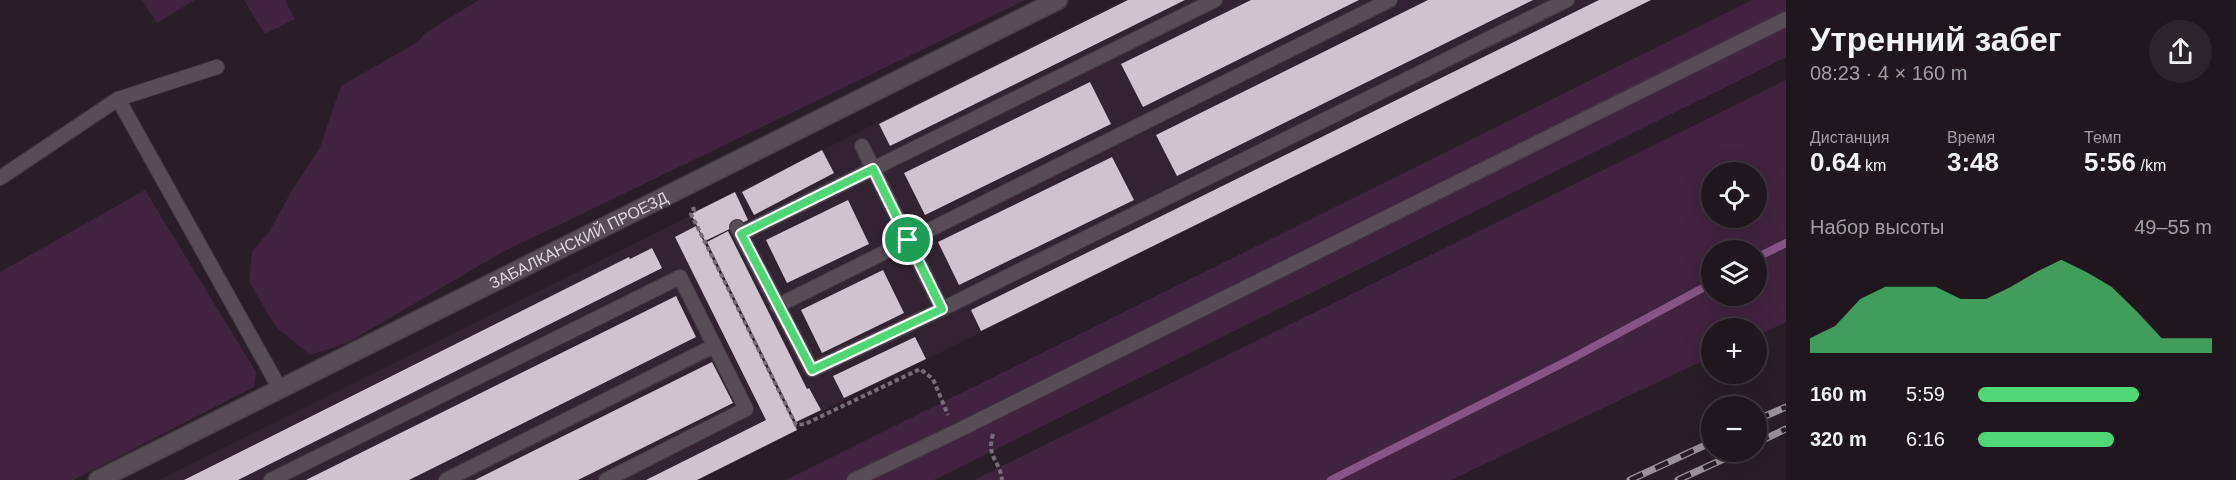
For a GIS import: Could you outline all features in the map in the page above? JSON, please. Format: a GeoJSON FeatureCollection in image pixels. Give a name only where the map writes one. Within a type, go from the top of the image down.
{"type":"FeatureCollection","features":[{"type":"Feature","properties":{"kind":"street","name":"ЗАБАЛКАНСКИЙ ПРОЕЗД"},"geometry":{"type":"LineString","coordinates":[[98,480],[1058,0]]}},
{"type":"Feature","properties":{"kind":"lane"},"geometry":{"type":"LineString","coordinates":[[1215,0],[873,169],[739,230],[812,370],[942,309],[1567,0]]}},
{"type":"Feature","properties":{"kind":"lane"},"geometry":{"type":"LineString","coordinates":[[777,306],[1390,0]]}},
{"type":"Feature","properties":{"kind":"lane"},"geometry":{"type":"LineString","coordinates":[[854,480],[1786,19]]}},
{"type":"Feature","properties":{"kind":"lane"},"geometry":{"type":"LineString","coordinates":[[0,178],[118,99],[217,67]]}},
{"type":"Feature","properties":{"kind":"lane"},"geometry":{"type":"LineString","coordinates":[[118,99],[280,389]]}},
{"type":"Feature","properties":{"kind":"lane"},"geometry":{"type":"LineString","coordinates":[[862,146],[942,309]]}},
{"type":"Feature","properties":{"kind":"lane"},"geometry":{"type":"LineString","coordinates":[[271,480],[680,278],[746,409],[606,480]]}},
{"type":"Feature","properties":{"kind":"lane"},"geometry":{"type":"LineString","coordinates":[[446,480],[714,346]]}},
{"type":"Feature","properties":{"kind":"path"},"geometry":{"type":"LineString","coordinates":[[691,214],[796,425],[805,424],[920,369],[933,378],[945,412],[957,431]]}},
{"type":"Feature","properties":{"kind":"path"},"geometry":{"type":"LineString","coordinates":[[989,447],[1002,477]]}},
{"type":"Feature","properties":{"kind":"shaded area"},"geometry":{"type":"Polygon","coordinates":[[[142,0],[195,0],[157,23],[142,0]]]}},
{"type":"Feature","properties":{"kind":"shaded area"},"geometry":{"type":"Polygon","coordinates":[[[244,0],[285,0],[295,19],[265,34],[244,0]]]}},
{"type":"Feature","properties":{"kind":"shaded area"},"geometry":{"type":"Polygon","coordinates":[[[479,0],[1025,0],[501,253],[347,343],[310,355],[276,327],[249,282],[252,251],[269,232],[320,147],[341,86],[418,42],[425,33],[479,0]]]}},
{"type":"Feature","properties":{"kind":"shaded area"},"geometry":{"type":"Polygon","coordinates":[[[1124,0],[1652,0],[796,424],[798,430],[698,480],[159,480],[1124,0]]]}},
{"type":"Feature","properties":{"kind":"shaded area"},"geometry":{"type":"Polygon","coordinates":[[[1752,0],[1786,0],[1786,57],[934,480],[786,480],[1752,0]]]}},
{"type":"Feature","properties":{"kind":"shaded area"},"geometry":{"type":"Polygon","coordinates":[[[1786,80],[1786,322],[1767,331],[1767,318],[1701,318],[1701,362],[1451,480],[974,480],[1786,80]]]}},
{"type":"Feature","properties":{"kind":"shaded area"},"geometry":{"type":"Polygon","coordinates":[[[145,190],[256,372],[254,387],[73,480],[0,480],[0,272],[145,190]]]}},
{"type":"Feature","properties":{"kind":"building"},"geometry":{"type":"Polygon","coordinates":[[[1128,0],[1185,0],[890,146],[879,124],[1128,0]]]}},
{"type":"Feature","properties":{"kind":"building"},"geometry":{"type":"Polygon","coordinates":[[[1251,0],[1359,0],[1143,107],[1121,64],[1251,0]]]}},
{"type":"Feature","properties":{"kind":"building"},"geometry":{"type":"Polygon","coordinates":[[[1428,0],[1533,0],[1177,176],[1156,135],[1428,0]]]}},
{"type":"Feature","properties":{"kind":"building"},"geometry":{"type":"Polygon","coordinates":[[[1599,0],[1651,0],[981,331],[971,310],[1599,0]]]}},
{"type":"Feature","properties":{"kind":"building"},"geometry":{"type":"Polygon","coordinates":[[[1090,82],[1111,124],[925,215],[904,173],[1090,82]]]}},
{"type":"Feature","properties":{"kind":"building"},"geometry":{"type":"Polygon","coordinates":[[[822,150],[834,173],[754,215],[742,192],[822,150]]]}},
{"type":"Feature","properties":{"kind":"building"},"geometry":{"type":"Polygon","coordinates":[[[1112,157],[1134,200],[959,285],[938,242],[1112,157]]]}},
{"type":"Feature","properties":{"kind":"building"},"geometry":{"type":"Polygon","coordinates":[[[735,192],[748,220],[705,241],[691,214],[735,192]]]}},
{"type":"Feature","properties":{"kind":"building"},"geometry":{"type":"Polygon","coordinates":[[[848,200],[869,244],[787,283],[766,240],[848,200]]]}},
{"type":"Feature","properties":{"kind":"building"},"geometry":{"type":"Polygon","coordinates":[[[696,226],[797,430],[697,480],[646,480],[766,420],[675,237],[696,226]]]}},
{"type":"Feature","properties":{"kind":"building"},"geometry":{"type":"Polygon","coordinates":[[[728,231],[807,389],[809,388],[821,410],[796,422],[707,242],[728,231]]]}},
{"type":"Feature","properties":{"kind":"building"},"geometry":{"type":"Polygon","coordinates":[[[652,248],[662,268],[238,480],[184,480],[629,257],[630,259],[652,248]]]}},
{"type":"Feature","properties":{"kind":"building"},"geometry":{"type":"Polygon","coordinates":[[[883,270],[904,313],[822,353],[801,310],[883,270]]]}},
{"type":"Feature","properties":{"kind":"building"},"geometry":{"type":"Polygon","coordinates":[[[676,296],[696,337],[409,480],[306,480],[676,296]]]}},
{"type":"Feature","properties":{"kind":"building"},"geometry":{"type":"Polygon","coordinates":[[[915,337],[926,359],[844,398],[833,376],[915,337]]]}},
{"type":"Feature","properties":{"kind":"building"},"geometry":{"type":"Polygon","coordinates":[[[712,362],[733,403],[578,480],[475,480],[712,362]]]}},
{"type":"Feature","properties":{"kind":"waterway"},"geometry":{"type":"LineString","coordinates":[[1767,252],[1786,243]]}},
{"type":"Feature","properties":{"kind":"waterway"},"geometry":{"type":"LineString","coordinates":[[1331,480],[1569,360],[1701,289]]}},
{"type":"Feature","properties":{"kind":"railway"},"geometry":{"type":"LineString","coordinates":[[1767,415],[1786,407]]}},
{"type":"Feature","properties":{"kind":"railway"},"geometry":{"type":"LineString","coordinates":[[1767,438],[1786,429]]}},
{"type":"Feature","properties":{"kind":"railway"},"geometry":{"type":"LineString","coordinates":[[1630,480],[1701,447]]}},
{"type":"Feature","properties":{"kind":"railway"},"geometry":{"type":"LineString","coordinates":[[1678,480],[1717,462]]}},
{"type":"Feature","properties":{"kind":"route"},"geometry":{"type":"LineString","coordinates":[[873,169],[908,240],[942,309],[812,370],[741,234],[873,169]]}}]}
